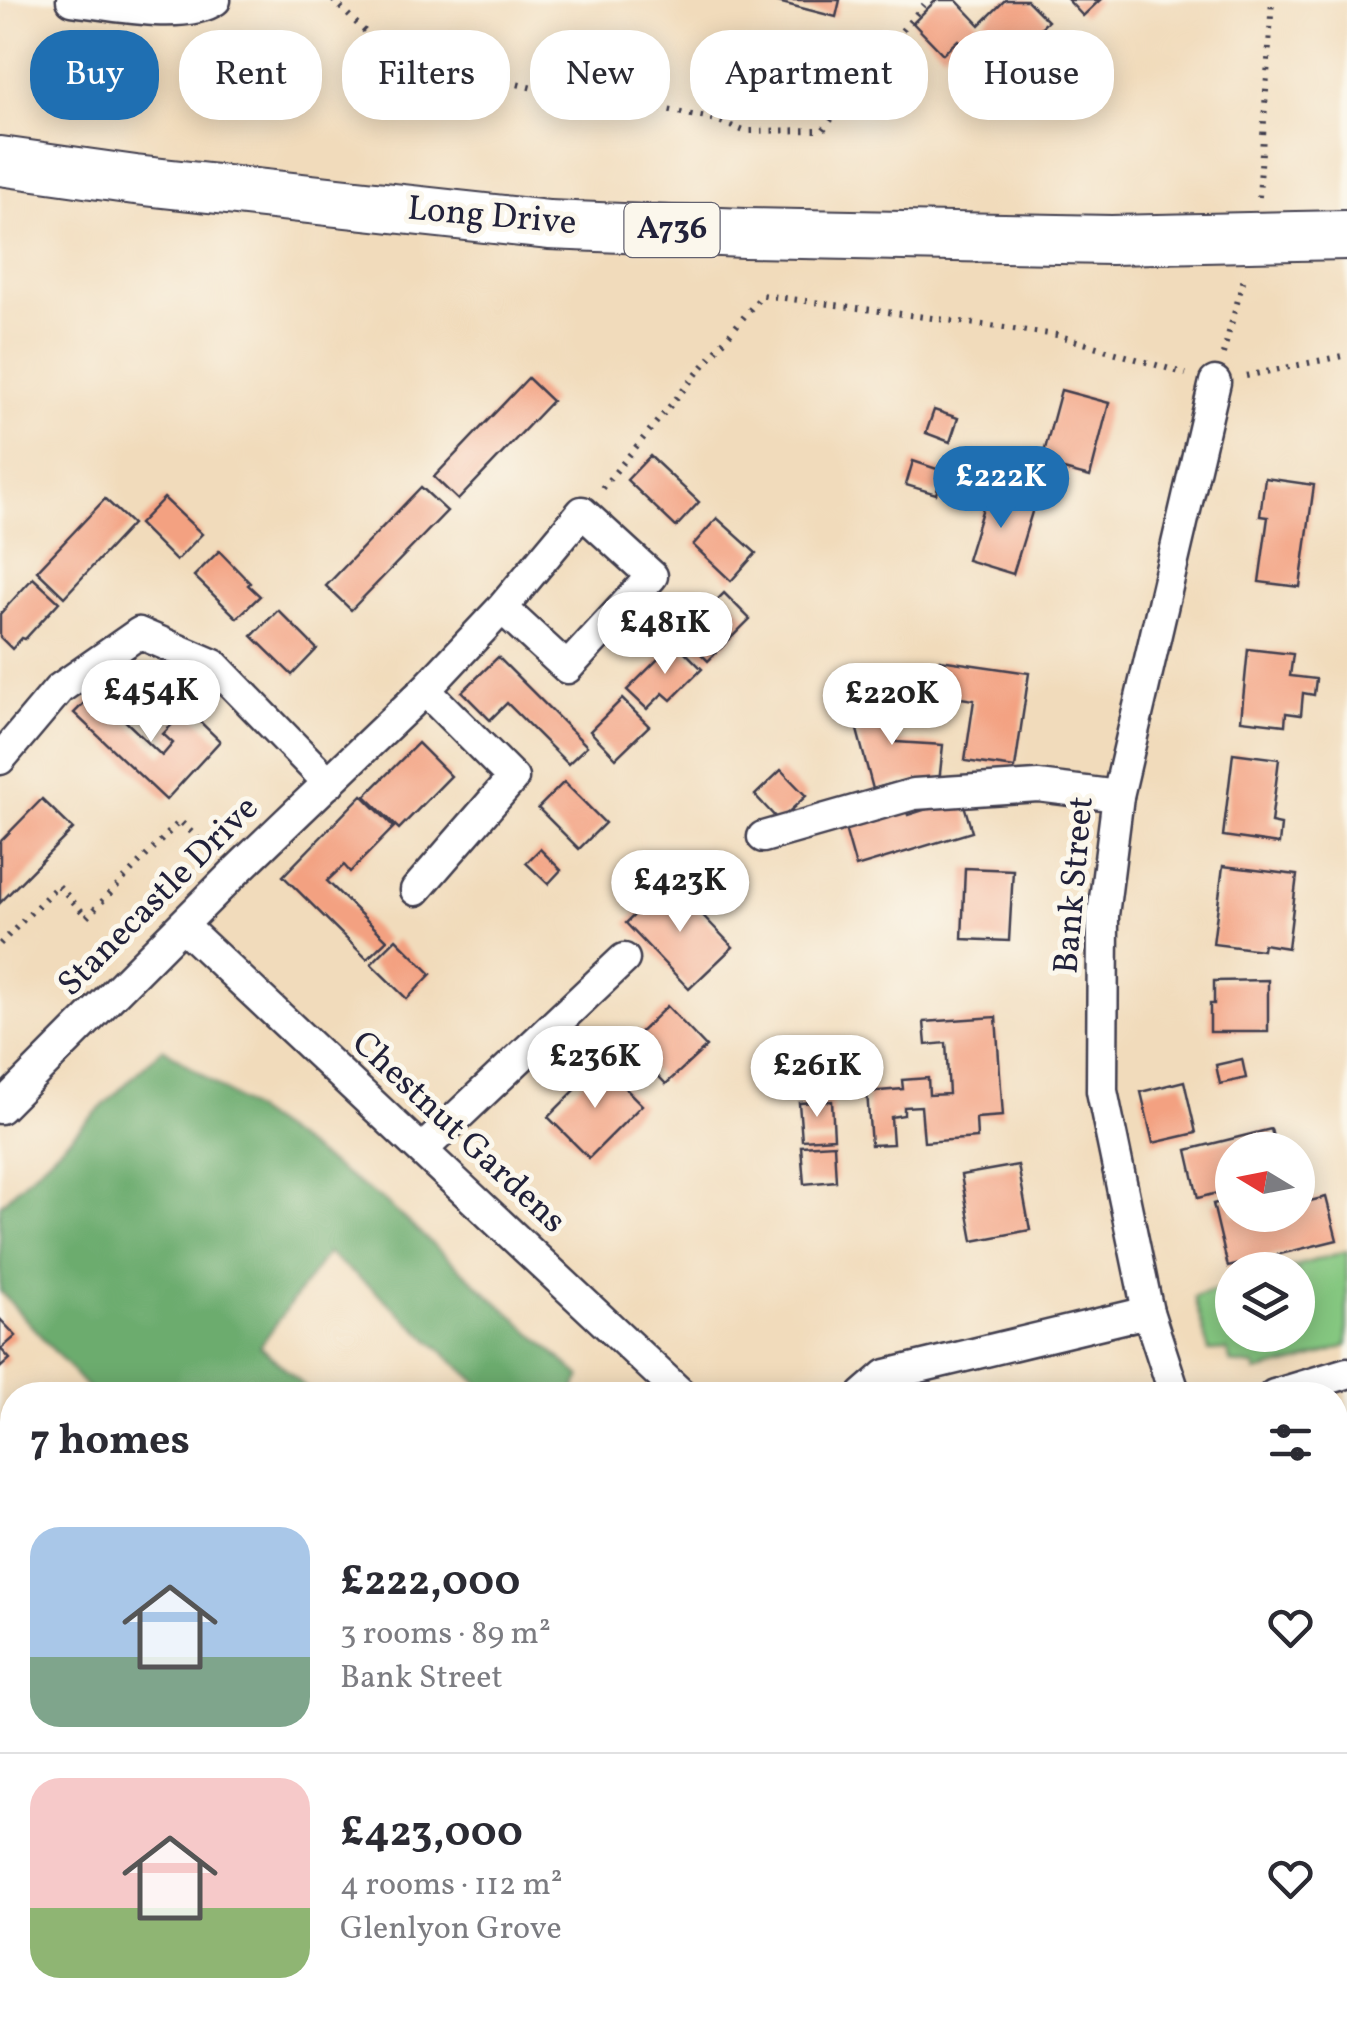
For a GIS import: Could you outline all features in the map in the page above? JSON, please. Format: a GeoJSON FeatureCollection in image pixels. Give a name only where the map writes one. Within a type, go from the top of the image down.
{"type":"FeatureCollection","features":[{"type":"Feature","properties":{"kind":"main road","name":"Long Drive"},"geometry":{"type":"LineString","coordinates":[[0,161],[136,180],[548,225],[1111,240],[1347,236]]}},
{"type":"Feature","properties":{"kind":"street"},"geometry":{"type":"LineString","coordinates":[[72,0],[178,11],[214,0]]}},
{"type":"Feature","properties":{"kind":"street","name":"Bank Street"},"geometry":{"type":"LineString","coordinates":[[1172,1382],[1148,1312],[1102,1090],[1103,915],[1118,796],[1216,382]]}},
{"type":"Feature","properties":{"kind":"street"},"geometry":{"type":"LineString","coordinates":[[502,608],[567,668],[652,576],[582,512]]}},
{"type":"Feature","properties":{"kind":"street","name":"Stanecastle Drive"},"geometry":{"type":"LineString","coordinates":[[2,1101],[424,690],[502,608],[582,512]]}},
{"type":"Feature","properties":{"kind":"street"},"geometry":{"type":"LineString","coordinates":[[0,760],[59,690],[139,633],[214,665],[329,782]]}},
{"type":"Feature","properties":{"kind":"street"},"geometry":{"type":"LineString","coordinates":[[416,890],[513,778],[424,690]]}},
{"type":"Feature","properties":{"kind":"street"},"geometry":{"type":"LineString","coordinates":[[763,837],[914,794],[1038,786],[1118,796]]}},
{"type":"Feature","properties":{"kind":"street","name":"Chestnut Gardens"},"geometry":{"type":"LineString","coordinates":[[183,926],[668,1382]]}},
{"type":"Feature","properties":{"kind":"street"},"geometry":{"type":"LineString","coordinates":[[422,1150],[624,959]]}},
{"type":"Feature","properties":{"kind":"street"},"geometry":{"type":"LineString","coordinates":[[878,1382],[886,1375],[1148,1312]]}},
{"type":"Feature","properties":{"kind":"street"},"geometry":{"type":"LineString","coordinates":[[1315,1382],[1347,1372]]}},
{"type":"Feature","properties":{"kind":"path"},"geometry":{"type":"LineString","coordinates":[[333,0],[386,52],[536,89],[579,82],[638,104],[716,120],[744,131],[823,130],[928,0]]}},
{"type":"Feature","properties":{"kind":"path"},"geometry":{"type":"LineString","coordinates":[[1258,208],[1272,0]]}},
{"type":"Feature","properties":{"kind":"path"},"geometry":{"type":"LineString","coordinates":[[1216,382],[1248,263]]}},
{"type":"Feature","properties":{"kind":"path"},"geometry":{"type":"LineString","coordinates":[[582,512],[762,294],[1057,336],[1216,382],[1347,355]]}},
{"type":"Feature","properties":{"kind":"path"},"geometry":{"type":"LineString","coordinates":[[0,944],[58,885],[86,917],[180,821],[234,874]]}},
{"type":"Feature","properties":{"kind":"green space"},"geometry":{"type":"Polygon","coordinates":[[[163,1048],[385,1202],[581,1377],[578,1382],[477,1382],[327,1253],[260,1346],[300,1382],[82,1382],[0,1291],[0,1205],[163,1048]]]}},
{"type":"Feature","properties":{"kind":"green space"},"geometry":{"type":"Polygon","coordinates":[[[1347,1251],[1347,1346],[1256,1372],[1255,1366],[1231,1363],[1228,1352],[1315,1352],[1315,1260],[1347,1251]]]}},
{"type":"Feature","properties":{"kind":"green space"},"geometry":{"type":"Polygon","coordinates":[[[1215,1290],[1215,1351],[1209,1351],[1194,1297],[1215,1290]]]}},
{"type":"Feature","properties":{"kind":"building"},"geometry":{"type":"Polygon","coordinates":[[[770,0],[840,0],[836,17],[770,0]]]}},
{"type":"Feature","properties":{"kind":"building"},"geometry":{"type":"Polygon","coordinates":[[[936,0],[956,0],[980,25],[1005,0],[1027,0],[1048,21],[1039,30],[948,30],[948,49],[943,54],[928,38],[928,30],[920,30],[913,23],[936,0]]]}},
{"type":"Feature","properties":{"kind":"building"},"geometry":{"type":"Polygon","coordinates":[[[1068,0],[1100,0],[1083,16],[1068,0]]]}},
{"type":"Feature","properties":{"kind":"building"},"geometry":{"type":"Polygon","coordinates":[[[528,378],[552,401],[458,500],[434,477],[528,378]]]}},
{"type":"Feature","properties":{"kind":"building"},"geometry":{"type":"Polygon","coordinates":[[[1061,390],[1109,403],[1090,477],[1041,464],[1061,390]]]}},
{"type":"Feature","properties":{"kind":"building"},"geometry":{"type":"Polygon","coordinates":[[[934,410],[958,418],[950,442],[926,433],[934,410]]]}},
{"type":"Feature","properties":{"kind":"building"},"geometry":{"type":"Polygon","coordinates":[[[650,456],[699,502],[676,527],[627,480],[650,456]]]}},
{"type":"Feature","properties":{"kind":"building"},"geometry":{"type":"Polygon","coordinates":[[[913,461],[943,471],[936,494],[906,485],[913,461]]]}},
{"type":"Feature","properties":{"kind":"building"},"geometry":{"type":"Polygon","coordinates":[[[1265,478],[1314,485],[1300,587],[1259,582],[1268,517],[1260,516],[1265,478]]]}},
{"type":"Feature","properties":{"kind":"building"},"geometry":{"type":"Polygon","coordinates":[[[421,487],[447,511],[351,610],[326,586],[421,487]]]}},
{"type":"Feature","properties":{"kind":"building"},"geometry":{"type":"Polygon","coordinates":[[[989,488],[1035,502],[1013,574],[967,560],[989,488]]]}},
{"type":"Feature","properties":{"kind":"building"},"geometry":{"type":"Polygon","coordinates":[[[164,498],[202,534],[176,561],[139,524],[164,498]]]}},
{"type":"Feature","properties":{"kind":"building"},"geometry":{"type":"Polygon","coordinates":[[[105,499],[132,524],[64,597],[37,571],[105,499]]]}},
{"type":"Feature","properties":{"kind":"building"},"geometry":{"type":"Polygon","coordinates":[[[717,518],[756,553],[731,581],[693,545],[717,518]]]}},
{"type":"Feature","properties":{"kind":"building"},"geometry":{"type":"Polygon","coordinates":[[[219,551],[260,596],[237,618],[194,576],[219,551]]]}},
{"type":"Feature","properties":{"kind":"building"},"geometry":{"type":"Polygon","coordinates":[[[33,578],[59,602],[12,649],[0,637],[0,614],[33,578]]]}},
{"type":"Feature","properties":{"kind":"building"},"geometry":{"type":"Polygon","coordinates":[[[724,593],[750,619],[708,661],[682,635],[724,593]]]}},
{"type":"Feature","properties":{"kind":"building"},"geometry":{"type":"Polygon","coordinates":[[[278,610],[317,649],[292,675],[252,636],[278,610]]]}},
{"type":"Feature","properties":{"kind":"building"},"geometry":{"type":"Polygon","coordinates":[[[675,642],[702,669],[671,700],[663,693],[647,709],[627,690],[675,642]]]}},
{"type":"Feature","properties":{"kind":"building"},"geometry":{"type":"Polygon","coordinates":[[[1248,649],[1293,654],[1290,676],[1316,679],[1314,695],[1303,693],[1301,715],[1286,713],[1285,725],[1241,720],[1248,649]]]}},
{"type":"Feature","properties":{"kind":"building"},"geometry":{"type":"Polygon","coordinates":[[[498,657],[587,746],[568,764],[507,703],[490,720],[462,692],[498,657]]]}},
{"type":"Feature","properties":{"kind":"building"},"geometry":{"type":"Polygon","coordinates":[[[940,660],[1029,673],[1015,768],[965,761],[974,700],[935,694],[940,660]]]}},
{"type":"Feature","properties":{"kind":"building"},"geometry":{"type":"Polygon","coordinates":[[[95,692],[162,756],[173,743],[163,734],[187,709],[220,741],[166,800],[74,713],[95,692]]]}},
{"type":"Feature","properties":{"kind":"building"},"geometry":{"type":"Polygon","coordinates":[[[883,695],[896,742],[943,745],[939,783],[906,780],[873,789],[850,704],[883,695]]]}},
{"type":"Feature","properties":{"kind":"building"},"geometry":{"type":"Polygon","coordinates":[[[622,699],[649,726],[616,758],[590,731],[622,699]]]}},
{"type":"Feature","properties":{"kind":"building"},"geometry":{"type":"Polygon","coordinates":[[[418,743],[451,776],[399,829],[365,796],[418,743]]]}},
{"type":"Feature","properties":{"kind":"building"},"geometry":{"type":"Polygon","coordinates":[[[1233,753],[1279,759],[1271,823],[1281,825],[1279,844],[1223,836],[1233,753]]]}},
{"type":"Feature","properties":{"kind":"building"},"geometry":{"type":"Polygon","coordinates":[[[781,770],[806,796],[779,821],[755,795],[781,770]]]}},
{"type":"Feature","properties":{"kind":"building"},"geometry":{"type":"Polygon","coordinates":[[[564,782],[605,823],[579,849],[538,808],[564,782]]]}},
{"type":"Feature","properties":{"kind":"building"},"geometry":{"type":"Polygon","coordinates":[[[362,795],[394,827],[350,872],[344,865],[327,881],[387,940],[367,959],[283,876],[362,795]]]}},
{"type":"Feature","properties":{"kind":"building"},"geometry":{"type":"Polygon","coordinates":[[[962,798],[972,832],[856,867],[844,825],[905,807],[908,815],[962,798]]]}},
{"type":"Feature","properties":{"kind":"building"},"geometry":{"type":"Polygon","coordinates":[[[42,799],[73,829],[0,903],[0,842],[42,799]]]}},
{"type":"Feature","properties":{"kind":"building"},"geometry":{"type":"Polygon","coordinates":[[[540,849],[561,870],[548,884],[526,863],[540,849]]]}},
{"type":"Feature","properties":{"kind":"building"},"geometry":{"type":"Polygon","coordinates":[[[1223,866],[1297,875],[1288,948],[1263,944],[1262,950],[1213,944],[1223,866]]]}},
{"type":"Feature","properties":{"kind":"building"},"geometry":{"type":"Polygon","coordinates":[[[965,868],[1013,870],[1009,941],[962,939],[965,868]]]}},
{"type":"Feature","properties":{"kind":"building"},"geometry":{"type":"Polygon","coordinates":[[[670,881],[733,947],[689,989],[626,923],[670,881]]]}},
{"type":"Feature","properties":{"kind":"building"},"geometry":{"type":"Polygon","coordinates":[[[396,939],[431,974],[407,999],[371,964],[396,939]]]}},
{"type":"Feature","properties":{"kind":"building"},"geometry":{"type":"Polygon","coordinates":[[[1268,980],[1268,1032],[1210,1032],[1214,981],[1268,980]]]}},
{"type":"Feature","properties":{"kind":"building"},"geometry":{"type":"Polygon","coordinates":[[[667,1006],[706,1047],[666,1084],[628,1044],[667,1006]]]}},
{"type":"Feature","properties":{"kind":"building"},"geometry":{"type":"Polygon","coordinates":[[[996,1017],[1003,1116],[976,1118],[977,1138],[924,1142],[921,1106],[904,1107],[904,1115],[891,1117],[893,1144],[871,1145],[867,1092],[903,1089],[902,1080],[928,1078],[929,1095],[949,1094],[946,1043],[926,1045],[924,1022],[996,1017]]]}},
{"type":"Feature","properties":{"kind":"building"},"geometry":{"type":"Polygon","coordinates":[[[1242,1059],[1246,1078],[1220,1084],[1216,1065],[1242,1059]]]}},
{"type":"Feature","properties":{"kind":"building"},"geometry":{"type":"Polygon","coordinates":[[[601,1064],[642,1105],[589,1158],[548,1117],[601,1064]]]}},
{"type":"Feature","properties":{"kind":"building"},"geometry":{"type":"Polygon","coordinates":[[[1184,1081],[1196,1133],[1153,1143],[1141,1092],[1184,1081]]]}},
{"type":"Feature","properties":{"kind":"building"},"geometry":{"type":"Polygon","coordinates":[[[832,1101],[834,1138],[802,1140],[799,1103],[832,1101]]]}},
{"type":"Feature","properties":{"kind":"building"},"geometry":{"type":"Polygon","coordinates":[[[1215,1143],[1215,1194],[1198,1198],[1187,1150],[1215,1143]]]}},
{"type":"Feature","properties":{"kind":"building"},"geometry":{"type":"Polygon","coordinates":[[[834,1144],[836,1181],[804,1184],[801,1146],[834,1144]]]}},
{"type":"Feature","properties":{"kind":"building"},"geometry":{"type":"Polygon","coordinates":[[[1018,1165],[1030,1230],[973,1241],[961,1175],[1018,1165]]]}},
{"type":"Feature","properties":{"kind":"building"},"geometry":{"type":"Polygon","coordinates":[[[1326,1197],[1337,1240],[1289,1252],[1224,1252],[1220,1232],[1315,1232],[1315,1200],[1326,1197]]]}},
{"type":"Feature","properties":{"kind":"building"},"geometry":{"type":"Polygon","coordinates":[[[0,1319],[16,1336],[1,1349],[10,1359],[0,1368],[0,1319]]]}}]}
